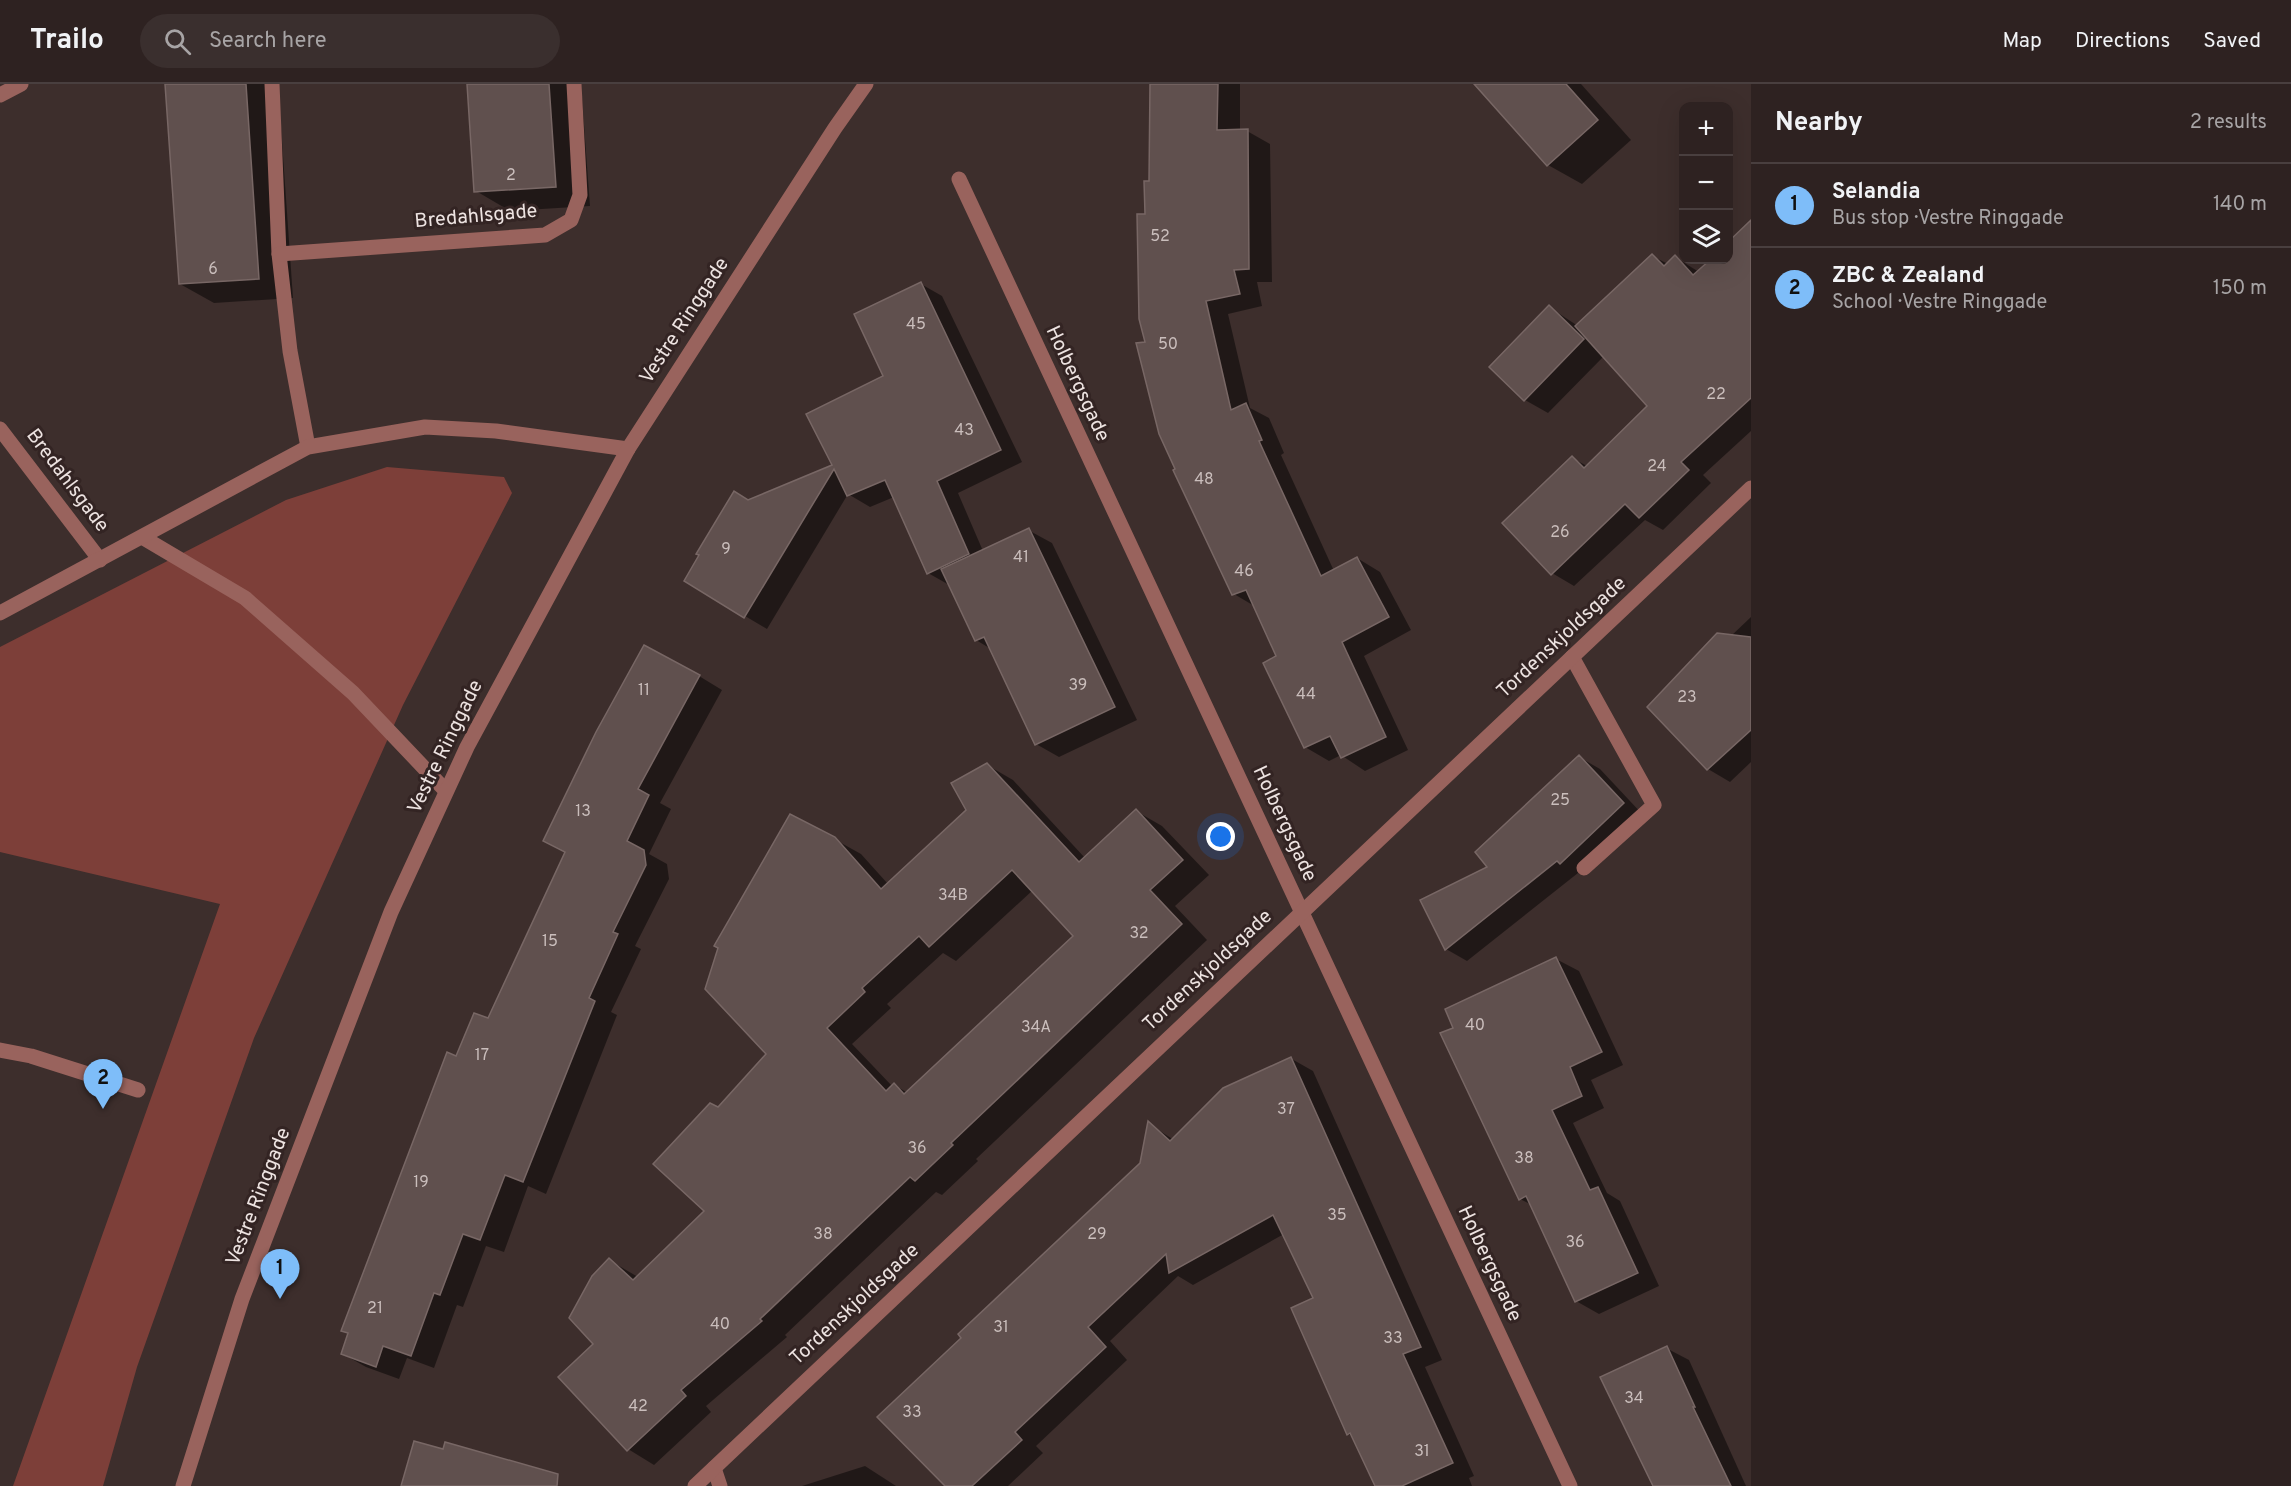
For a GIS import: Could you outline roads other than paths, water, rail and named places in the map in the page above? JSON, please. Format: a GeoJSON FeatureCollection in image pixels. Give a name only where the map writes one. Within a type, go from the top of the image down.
{"type":"FeatureCollection","features":[{"type":"Feature","properties":{"kind":"street"},"geometry":{"type":"LineString","coordinates":[[0,95],[21,84]]}},
{"type":"Feature","properties":{"kind":"street"},"geometry":{"type":"LineString","coordinates":[[272,84],[279,254],[290,351],[308,447]]}},
{"type":"Feature","properties":{"kind":"street","name":"Bredahlsgade"},"geometry":{"type":"LineString","coordinates":[[279,254],[545,235],[571,220],[580,195],[574,84]]}},
{"type":"Feature","properties":{"kind":"street","name":"Vestre Ringgade"},"geometry":{"type":"LineString","coordinates":[[183,1486],[242,1299],[392,912],[467,747],[628,449],[835,128],[866,84]]}},
{"type":"Feature","properties":{"kind":"street","name":"Holbergsgade"},"geometry":{"type":"LineString","coordinates":[[959,179],[1570,1486]]}},
{"type":"Feature","properties":{"kind":"street","name":"Bredahlsgade"},"geometry":{"type":"LineString","coordinates":[[0,613],[308,447],[426,427],[496,431],[628,449]]}},
{"type":"Feature","properties":{"kind":"street","name":"Bredahlsgade"},"geometry":{"type":"LineString","coordinates":[[0,429],[100,560]]}},
{"type":"Feature","properties":{"kind":"street","name":"Tordenskjoldsgade"},"geometry":{"type":"LineString","coordinates":[[695,1486],[1751,488]]}},
{"type":"Feature","properties":{"kind":"street"},"geometry":{"type":"LineString","coordinates":[[142,537],[245,598],[353,693],[446,791]]}},
{"type":"Feature","properties":{"kind":"street"},"geometry":{"type":"LineString","coordinates":[[1572,657],[1654,805],[1584,868]]}},
{"type":"Feature","properties":{"kind":"street"},"geometry":{"type":"LineString","coordinates":[[0,1050],[31,1056],[138,1090]]}},
{"type":"Feature","properties":{"kind":"street"},"geometry":{"type":"LineString","coordinates":[[714,1468],[720,1486]]}},
{"type":"Feature","properties":{"kind":"place","name":"ZBC & Zealand"},"geometry":{"type":"Point","coordinates":[103,1109]}},
{"type":"Feature","properties":{"kind":"place","name":"Selandia"},"geometry":{"type":"Point","coordinates":[280,1299]}}]}
